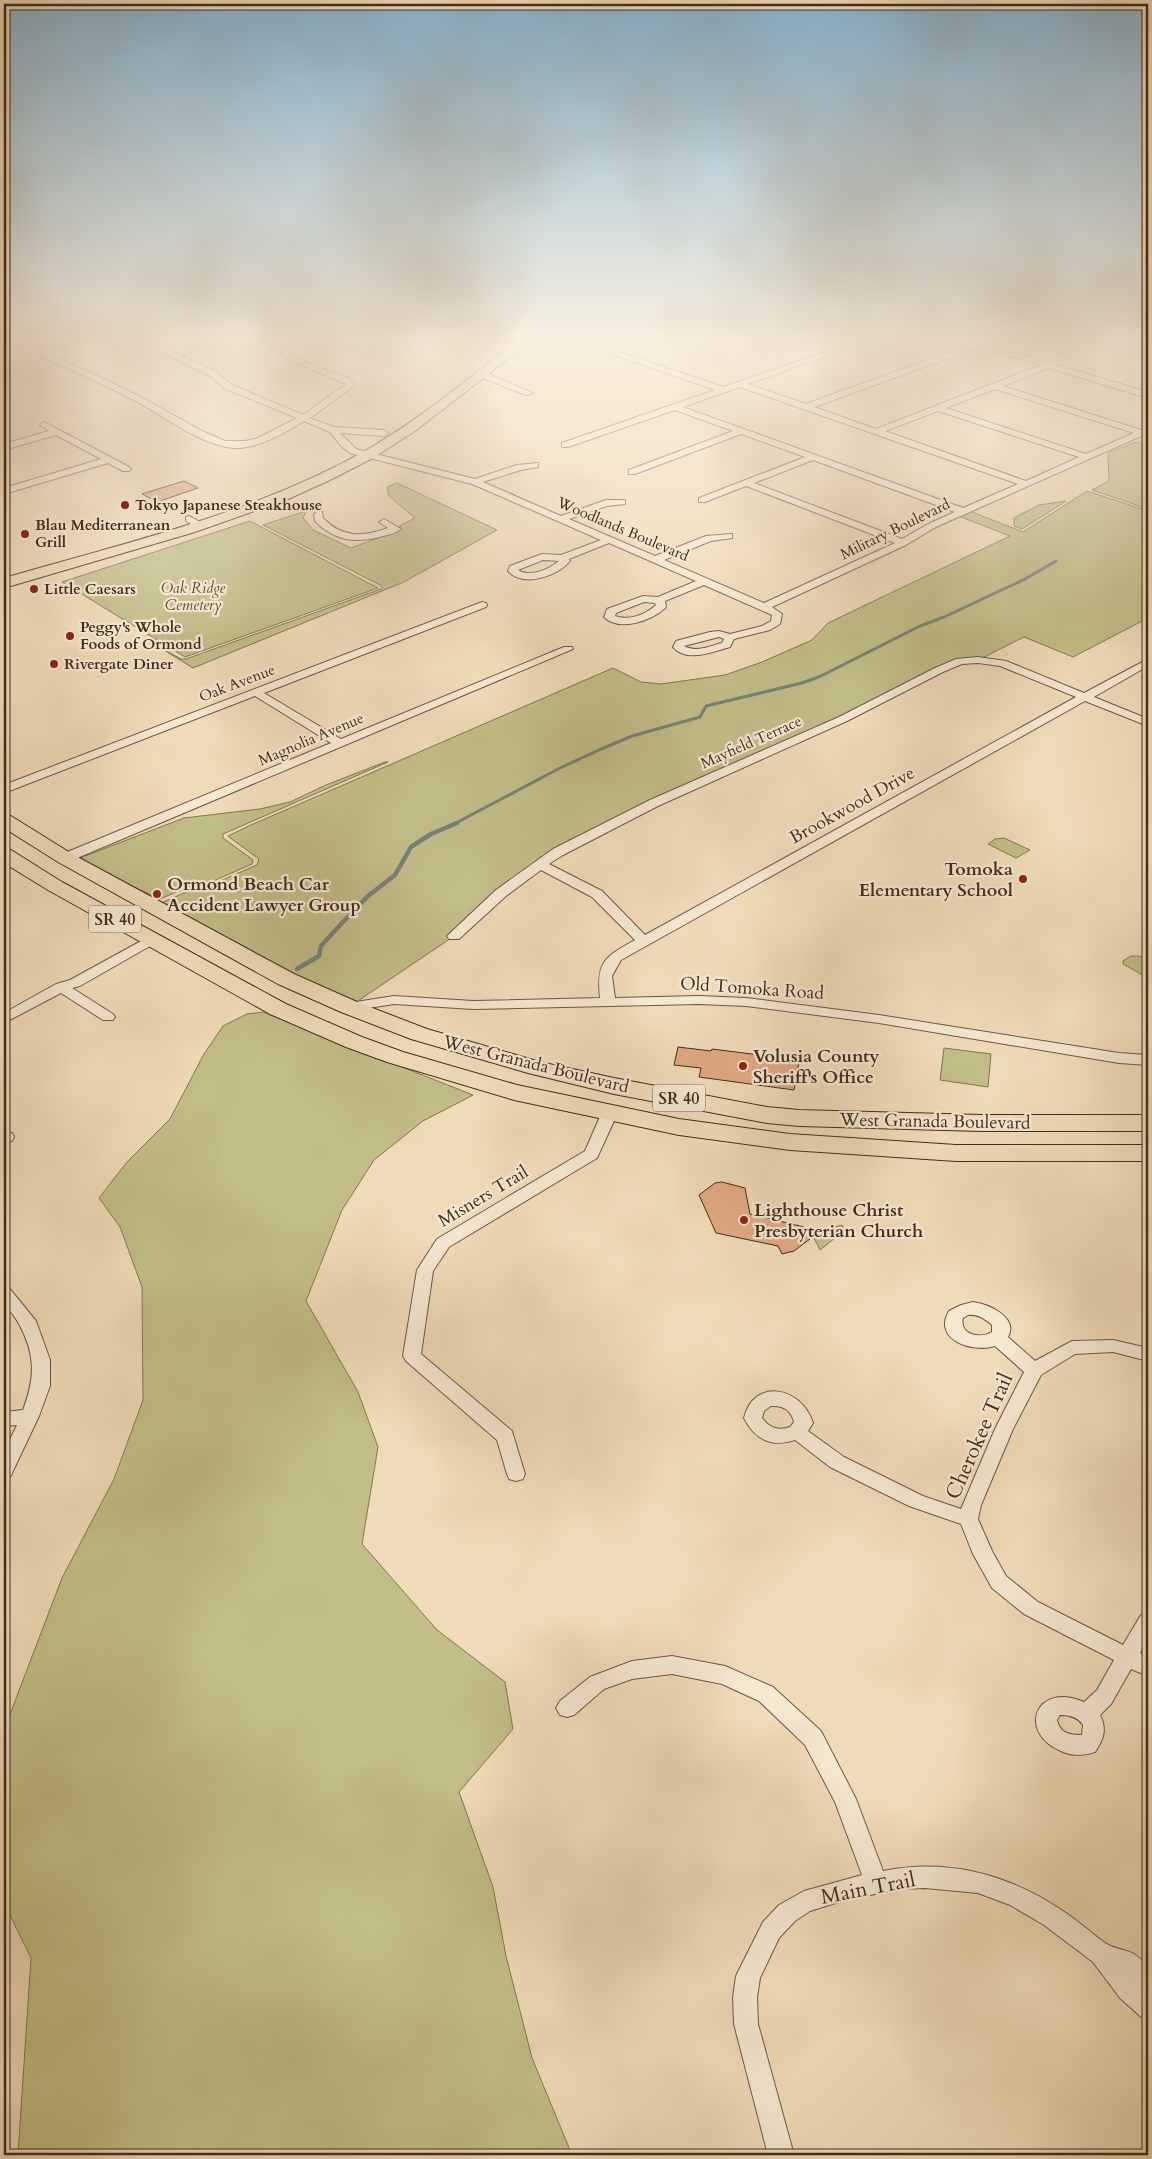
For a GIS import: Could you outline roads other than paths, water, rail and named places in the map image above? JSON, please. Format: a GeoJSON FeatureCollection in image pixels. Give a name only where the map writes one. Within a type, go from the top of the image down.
{"type":"FeatureCollection","features":[{"type":"Feature","properties":{"kind":"main road"},"geometry":{"type":"LineString","coordinates":[[360,453],[378,438]]}},
{"type":"Feature","properties":{"kind":"main road"},"geometry":{"type":"LineString","coordinates":[[4,583],[194,522],[360,453],[390,438]]}},
{"type":"Feature","properties":{"kind":"main road"},"geometry":{"type":"LineString","coordinates":[[4,574],[194,522]]}},
{"type":"Feature","properties":{"kind":"main road","name":"West Granada Boulevard"},"geometry":{"type":"LineString","coordinates":[[4,820],[65,858],[286,979],[349,1007],[458,1046],[536,1068],[614,1086],[767,1115],[948,1122],[1148,1123]]}},
{"type":"Feature","properties":{"kind":"main road"},"geometry":{"type":"LineString","coordinates":[[5,854],[38,861],[65,858]]}},
{"type":"Feature","properties":{"kind":"main road","name":"West Granada Boulevard"},"geometry":{"type":"LineString","coordinates":[[5,854],[55,886],[278,1009],[354,1042],[395,1057],[546,1101],[679,1127],[730,1135],[830,1146],[956,1153],[1148,1153]]}},
{"type":"Feature","properties":{"kind":"main road"},"geometry":{"type":"LineString","coordinates":[[147,936],[177,932],[214,940]]}},
{"type":"Feature","properties":{"kind":"main road"},"geometry":{"type":"LineString","coordinates":[[278,1009],[315,1013],[349,1007]]}},
{"type":"Feature","properties":{"kind":"main road"},"geometry":{"type":"LineString","coordinates":[[546,1101],[585,1098],[614,1086]]}},
{"type":"Feature","properties":{"kind":"main road"},"geometry":{"type":"LineString","coordinates":[[610,1112],[638,1103],[767,1115]]}},
{"type":"Feature","properties":{"kind":"main road"},"geometry":{"type":"LineString","coordinates":[[888,1150],[931,1135],[948,1122]]}},
{"type":"Feature","properties":{"kind":"main road"},"geometry":{"type":"LineString","coordinates":[[956,1153],[971,1139],[984,1132],[1020,1123]]}},
{"type":"Feature","properties":{"kind":"street"},"geometry":{"type":"LineString","coordinates":[[4,447],[37,438]]}},
{"type":"Feature","properties":{"kind":"street"},"geometry":{"type":"LineString","coordinates":[[68,438],[126,469]]}},
{"type":"Feature","properties":{"kind":"street"},"geometry":{"type":"LineString","coordinates":[[213,438],[235,445],[246,444],[262,438]]}},
{"type":"Feature","properties":{"kind":"street"},"geometry":{"type":"LineString","coordinates":[[339,438],[343,446],[360,453]]}},
{"type":"Feature","properties":{"kind":"street"},"geometry":{"type":"LineString","coordinates":[[565,445],[586,438]]}},
{"type":"Feature","properties":{"kind":"street"},"geometry":{"type":"LineString","coordinates":[[632,472],[723,438]]}},
{"type":"Feature","properties":{"kind":"street"},"geometry":{"type":"LineString","coordinates":[[760,438],[964,512]]}},
{"type":"Feature","properties":{"kind":"street"},"geometry":{"type":"LineString","coordinates":[[897,438],[1027,484]]}},
{"type":"Feature","properties":{"kind":"street"},"geometry":{"type":"LineString","coordinates":[[1027,438],[1088,458]]}},
{"type":"Feature","properties":{"kind":"street","name":"Military Boulevard"},"geometry":{"type":"LineString","coordinates":[[764,607],[903,543],[933,526],[1131,438]]}},
{"type":"Feature","properties":{"kind":"street","name":"Woodlands Boulevard"},"geometry":{"type":"LineString","coordinates":[[360,453],[474,482],[764,607]]}},
{"type":"Feature","properties":{"kind":"street"},"geometry":{"type":"LineString","coordinates":[[702,500],[814,457]]}},
{"type":"Feature","properties":{"kind":"street"},"geometry":{"type":"LineString","coordinates":[[4,491],[109,460]]}},
{"type":"Feature","properties":{"kind":"street"},"geometry":{"type":"LineString","coordinates":[[474,482],[520,467],[535,465]]}},
{"type":"Feature","properties":{"kind":"street"},"geometry":{"type":"LineString","coordinates":[[746,483],[903,543]]}},
{"type":"Feature","properties":{"kind":"street"},"geometry":{"type":"LineString","coordinates":[[561,519],[606,503],[622,502]]}},
{"type":"Feature","properties":{"kind":"street"},"geometry":{"type":"LineString","coordinates":[[318,514],[318,519],[326,528],[345,536],[359,538],[373,537],[396,528],[384,522]]}},
{"type":"Feature","properties":{"kind":"street"},"geometry":{"type":"LineString","coordinates":[[655,560],[709,538],[729,536]]}},
{"type":"Feature","properties":{"kind":"street"},"geometry":{"type":"LineString","coordinates":[[562,558],[609,540]]}},
{"type":"Feature","properties":{"kind":"street"},"geometry":{"type":"LineString","coordinates":[[659,600],[705,581]]}},
{"type":"Feature","properties":{"kind":"street","name":"Oak Avenue"},"geometry":{"type":"LineString","coordinates":[[4,789],[482,605]]}},
{"type":"Feature","properties":{"kind":"street"},"geometry":{"type":"LineString","coordinates":[[730,637],[766,628],[776,622],[778,614],[764,607]]}},
{"type":"Feature","properties":{"kind":"street","name":"Magnolia Avenue"},"geometry":{"type":"LineString","coordinates":[[65,858],[568,649]]}},
{"type":"Feature","properties":{"kind":"street","name":"Mayfield Terrace"},"geometry":{"type":"LineString","coordinates":[[454,936],[501,893],[558,852],[654,804],[843,719],[938,670],[960,661],[978,660],[1002,663],[1148,724]]}},
{"type":"Feature","properties":{"kind":"street","name":"Brookwood Drive"},"geometry":{"type":"LineString","coordinates":[[608,1002],[605,976],[615,957],[1148,662]]}},
{"type":"Feature","properties":{"kind":"street"},"geometry":{"type":"LineString","coordinates":[[255,692],[341,744]]}},
{"type":"Feature","properties":{"kind":"street"},"geometry":{"type":"LineString","coordinates":[[540,864],[597,894],[644,941]]}},
{"type":"Feature","properties":{"kind":"street"},"geometry":{"type":"LineString","coordinates":[[4,1019],[61,987],[75,983],[147,936]]}},
{"type":"Feature","properties":{"kind":"street"},"geometry":{"type":"LineString","coordinates":[[61,987],[108,1017]]}},
{"type":"Feature","properties":{"kind":"street","name":"Old Tomoka Road"},"geometry":{"type":"LineString","coordinates":[[349,1007],[394,1000],[473,1005],[699,1000],[787,1006],[1119,1058],[1148,1060]]}},
{"type":"Feature","properties":{"kind":"street","name":"Misners Trail"},"geometry":{"type":"LineString","coordinates":[[516,1474],[505,1436],[412,1356],[425,1270],[443,1243],[591,1154],[610,1112]]}},
{"type":"Feature","properties":{"kind":"street"},"geometry":{"type":"LineString","coordinates":[[4,1292],[26,1321],[41,1360],[41,1386],[30,1416],[4,1471]]}},
{"type":"Feature","properties":{"kind":"street"},"geometry":{"type":"LineString","coordinates":[[997,1338],[1034,1370]]}},
{"type":"Feature","properties":{"kind":"street","name":"Cherokee Trail"},"geometry":{"type":"LineString","coordinates":[[1148,1354],[1113,1346],[1072,1348],[1034,1370],[1004,1428],[971,1505],[968,1519],[983,1554],[999,1582],[1031,1608],[1148,1668]]}},
{"type":"Feature","properties":{"kind":"street"},"geometry":{"type":"LineString","coordinates":[[4,1419],[30,1416]]}},
{"type":"Feature","properties":{"kind":"street"},"geometry":{"type":"LineString","coordinates":[[797,1432],[837,1462],[916,1501],[968,1519]]}},
{"type":"Feature","properties":{"kind":"street"},"geometry":{"type":"LineString","coordinates":[[1087,1712],[1104,1697],[1148,1621]]}},
{"type":"Feature","properties":{"kind":"street"},"geometry":{"type":"LineString","coordinates":[[567,1708],[597,1683],[632,1670],[672,1665],[725,1675],[766,1694],[813,1738],[845,1799],[876,1883]]}},
{"type":"Feature","properties":{"kind":"street","name":"Main Trail"},"geometry":{"type":"LineString","coordinates":[[781,2155],[746,2024],[744,1997],[748,1976],[771,1930],[787,1913],[804,1902],[821,1895],[900,1878],[925,1877],[978,1882],[998,1888],[1052,1917],[1101,1954],[1125,1962],[1148,1981]]}},
{"type":"Feature","properties":{"kind":"street","name":"Main Trail"},"geometry":{"type":"LineString","coordinates":[[1101,1954],[1110,1970],[1148,2008]]}},
{"type":"Feature","properties":{"kind":"waterway"},"geometry":{"type":"LineString","coordinates":[[454,824],[560,768],[599,750],[632,736],[700,717],[706,706],[802,683],[821,676],[920,626],[944,617],[1025,579],[1056,561]]}},
{"type":"Feature","properties":{"kind":"waterway"},"geometry":{"type":"LineString","coordinates":[[297,969],[319,956],[321,946],[340,925],[368,896],[395,875],[411,847],[431,834],[457,823]]}},
{"type":"Feature","properties":{"kind":"place","name":"Tokyo Japanese Steakhouse"},"geometry":{"type":"Point","coordinates":[125,505]}},
{"type":"Feature","properties":{"kind":"place","name":"Blau Mediterranean Grill"},"geometry":{"type":"Point","coordinates":[25,534]}},
{"type":"Feature","properties":{"kind":"place","name":"Little Caesars"},"geometry":{"type":"Point","coordinates":[34,589]}},
{"type":"Feature","properties":{"kind":"place","name":"Peggy's Whole Foods of Ormond"},"geometry":{"type":"Point","coordinates":[70,636]}},
{"type":"Feature","properties":{"kind":"place","name":"Rivergate Diner"},"geometry":{"type":"Point","coordinates":[54,664]}},
{"type":"Feature","properties":{"kind":"place","name":"Tomoka Elementary School"},"geometry":{"type":"Point","coordinates":[1023,879]}},
{"type":"Feature","properties":{"kind":"place","name":"Ormond Beach Car Accident Lawyer Group"},"geometry":{"type":"Point","coordinates":[157,894]}},
{"type":"Feature","properties":{"kind":"place","name":"Volusia County Sheriff's Office"},"geometry":{"type":"Point","coordinates":[743,1066]}},
{"type":"Feature","properties":{"kind":"place","name":"Lighthouse Christ Presbyterian Church"},"geometry":{"type":"Point","coordinates":[744,1220]}},
{"type":"Feature","properties":{"kind":"park label","name":"Oak Ridge Cemetery"},"geometry":{"type":"Point","coordinates":[193,596]}}]}
